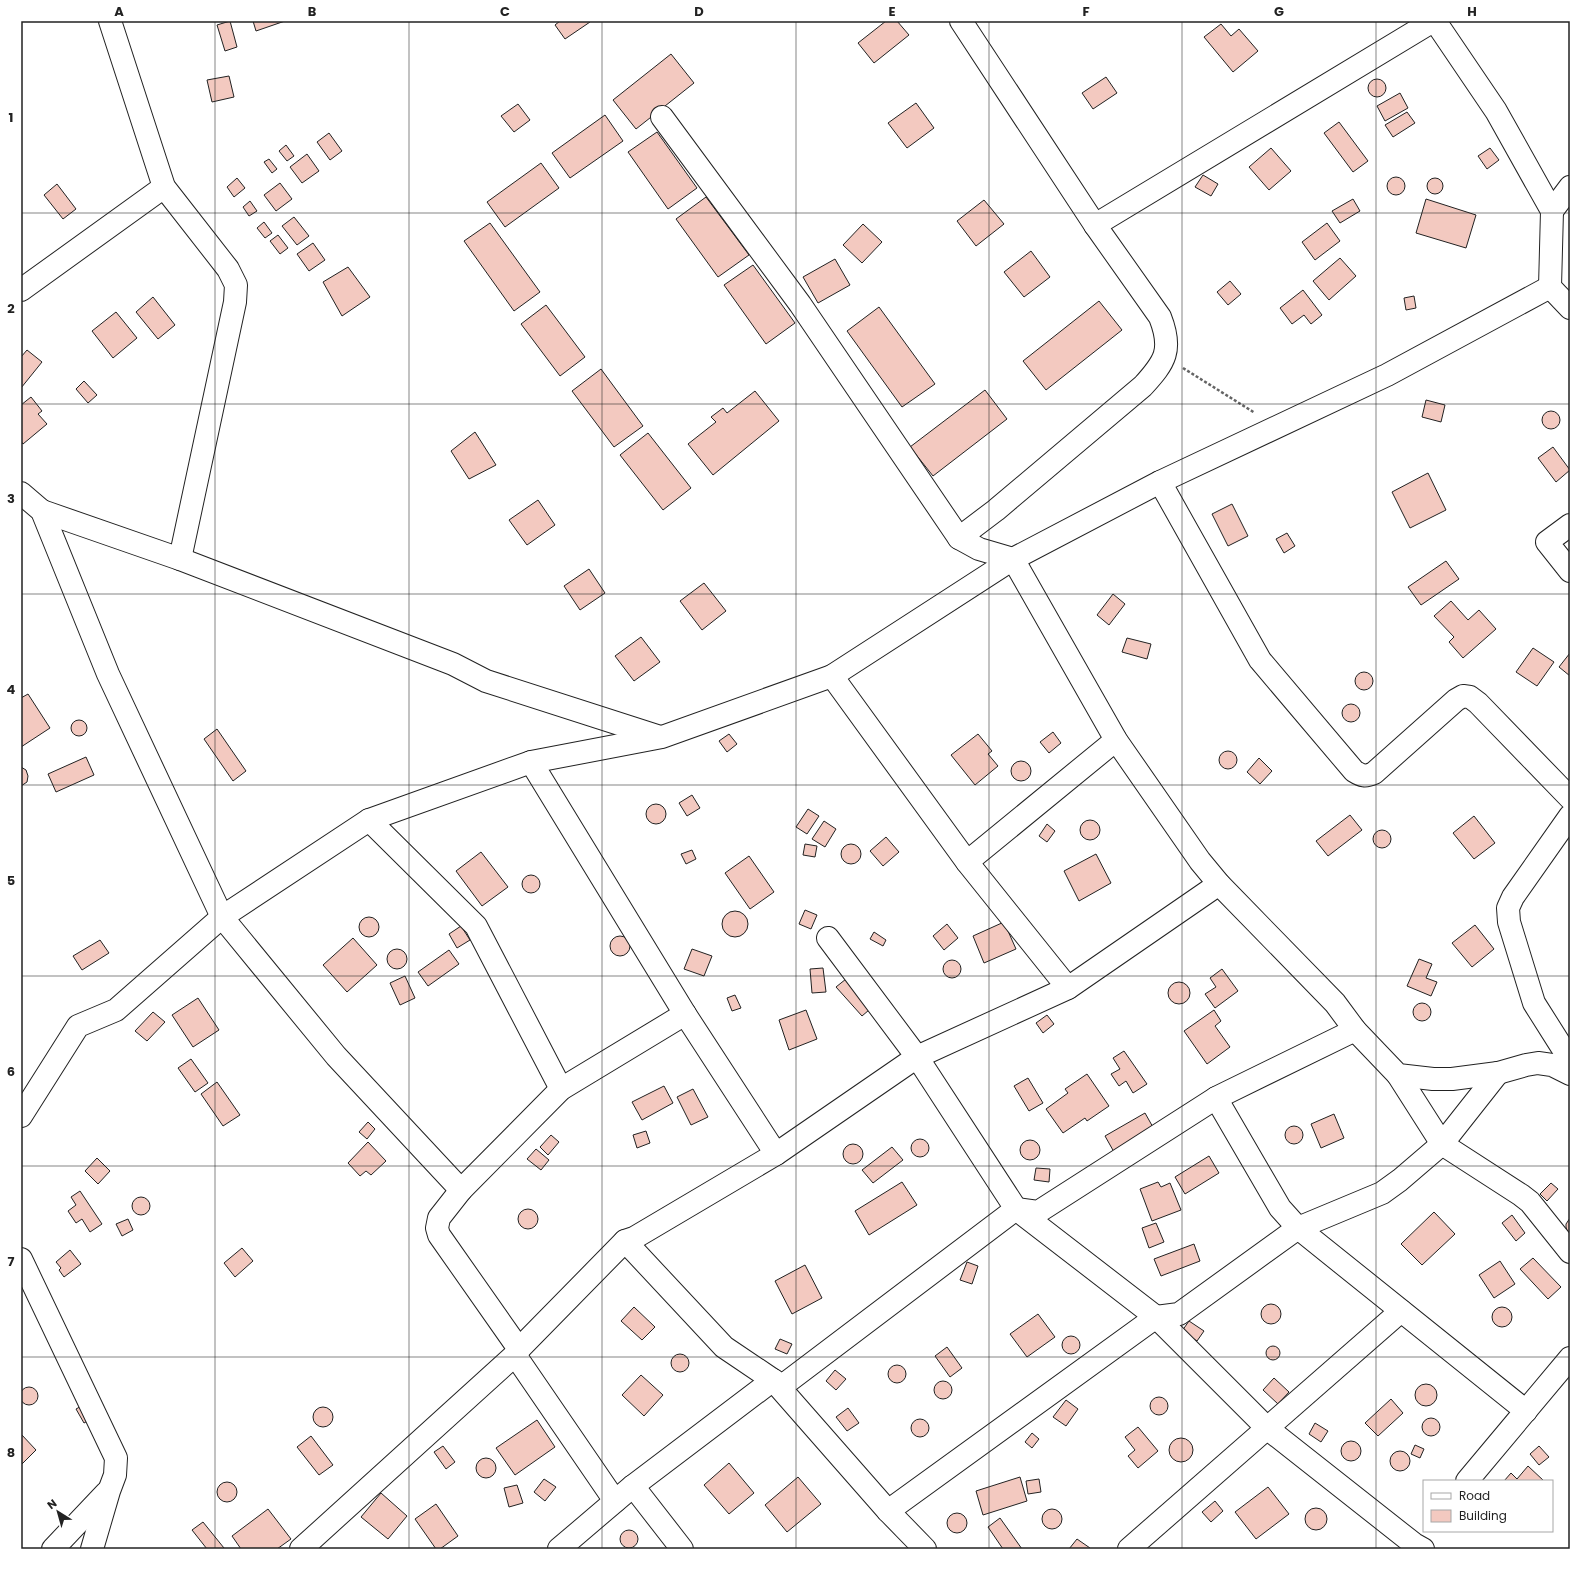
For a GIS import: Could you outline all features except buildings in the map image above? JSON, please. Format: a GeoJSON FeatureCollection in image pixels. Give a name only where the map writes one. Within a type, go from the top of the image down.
{"type":"FeatureCollection","features":[{"type":"Feature","properties":{"kind":"street"},"geometry":{"type":"LineString","coordinates":[[110,21],[164,188],[228,269],[236,285],[235,302],[180,559]]}},
{"type":"Feature","properties":{"kind":"street"},"geometry":{"type":"LineString","coordinates":[[959,538],[996,510],[1142,386],[1157,370],[1165,357],[1167,343],[1160,317],[1095,225],[961,21]]}},
{"type":"Feature","properties":{"kind":"street"},"geometry":{"type":"LineString","coordinates":[[1095,225],[1434,21],[1496,112],[1552,211],[1550,287],[1570,308]]}},
{"type":"Feature","properties":{"kind":"street"},"geometry":{"type":"LineString","coordinates":[[662,117],[800,304],[959,538],[980,549],[1013,559],[1116,740],[1200,861],[1219,884],[1335,1003],[1354,1030],[1398,1074],[1442,1144],[1530,1202],[1570,1252]]}},
{"type":"Feature","properties":{"kind":"street"},"geometry":{"type":"LineString","coordinates":[[1552,211],[1570,187]]}},
{"type":"Feature","properties":{"kind":"street"},"geometry":{"type":"LineString","coordinates":[[21,290],[164,188]]}},
{"type":"Feature","properties":{"kind":"street"},"geometry":{"type":"LineString","coordinates":[[21,1112],[78,1026],[116,1010],[222,917],[369,820],[531,762],[662,737],[832,676],[1013,559],[1160,482],[1387,375],[1550,287]]}},
{"type":"Feature","properties":{"kind":"street"},"geometry":{"type":"LineString","coordinates":[[1160,482],[1260,660],[1354,771],[1366,777],[1374,773],[1456,700],[1463,696],[1470,697],[1478,703],[1570,798]]}},
{"type":"Feature","properties":{"kind":"street"},"geometry":{"type":"LineString","coordinates":[[21,493],[42,512],[180,559],[452,664],[486,681],[662,737]]}},
{"type":"Feature","properties":{"kind":"street"},"geometry":{"type":"LineString","coordinates":[[42,512],[108,674],[222,917],[336,1056],[461,1190]]}},
{"type":"Feature","properties":{"kind":"street"},"geometry":{"type":"LineString","coordinates":[[1570,525],[1547,542],[1570,571]]}},
{"type":"Feature","properties":{"kind":"street"},"geometry":{"type":"LineString","coordinates":[[832,676],[967,862],[1068,988]]}},
{"type":"Feature","properties":{"kind":"street"},"geometry":{"type":"LineString","coordinates":[[967,862],[1116,740]]}},
{"type":"Feature","properties":{"kind":"street"},"geometry":{"type":"LineString","coordinates":[[531,762],[685,1014],[776,1154]]}},
{"type":"Feature","properties":{"kind":"street"},"geometry":{"type":"LineString","coordinates":[[1570,816],[1513,897],[1508,908],[1509,922],[1534,1004],[1570,1060]]}},
{"type":"Feature","properties":{"kind":"street"},"geometry":{"type":"LineString","coordinates":[[369,820],[476,926],[561,1089]]}},
{"type":"Feature","properties":{"kind":"street"},"geometry":{"type":"LineString","coordinates":[[301,1549],[517,1352],[625,1241],[634,1238],[776,1154],[917,1057],[1068,988],[1219,884]]}},
{"type":"Feature","properties":{"kind":"street"},"geometry":{"type":"LineString","coordinates":[[828,938],[917,1057],[1016,1209],[1156,1317],[1268,1429],[1418,1543]]}},
{"type":"Feature","properties":{"kind":"street"},"geometry":{"type":"LineString","coordinates":[[615,1500],[439,1235],[437,1228],[439,1218],[461,1190],[561,1089],[685,1014]]}},
{"type":"Feature","properties":{"kind":"street"},"geometry":{"type":"LineString","coordinates":[[625,1241],[724,1347],[782,1386],[1016,1209],[1038,1212],[1216,1098],[1354,1030]]}},
{"type":"Feature","properties":{"kind":"street"},"geometry":{"type":"LineString","coordinates":[[1398,1074],[1433,1079],[1452,1079],[1498,1073],[1526,1065],[1538,1064],[1552,1065],[1570,1074]]}},
{"type":"Feature","properties":{"kind":"street"},"geometry":{"type":"LineString","coordinates":[[888,1511],[1156,1317],[1179,1314],[1298,1228],[1382,1193],[1400,1180],[1442,1144],[1498,1073]]}},
{"type":"Feature","properties":{"kind":"street"},"geometry":{"type":"LineString","coordinates":[[1216,1098],[1280,1208],[1298,1228],[1526,1411]]}},
{"type":"Feature","properties":{"kind":"street"},"geometry":{"type":"LineString","coordinates":[[21,1259],[116,1458],[116,1476],[109,1491],[92,1549]]}},
{"type":"Feature","properties":{"kind":"street"},"geometry":{"type":"LineString","coordinates":[[1130,1549],[1401,1311]]}},
{"type":"Feature","properties":{"kind":"street"},"geometry":{"type":"LineString","coordinates":[[1468,1480],[1570,1358]]}},
{"type":"Feature","properties":{"kind":"street"},"geometry":{"type":"LineString","coordinates":[[559,1549],[615,1500],[772,1380]]}},
{"type":"Feature","properties":{"kind":"street"},"geometry":{"type":"LineString","coordinates":[[772,1380],[888,1511],[925,1549]]}},
{"type":"Feature","properties":{"kind":"street"},"geometry":{"type":"LineString","coordinates":[[633,1486],[682,1549]]}},
{"type":"Feature","properties":{"kind":"street"},"geometry":{"type":"LineString","coordinates":[[53,1549],[109,1491]]}},
{"type":"Feature","properties":{"kind":"path"},"geometry":{"type":"LineString","coordinates":[[1165,357],[1261,415]]}}]}
